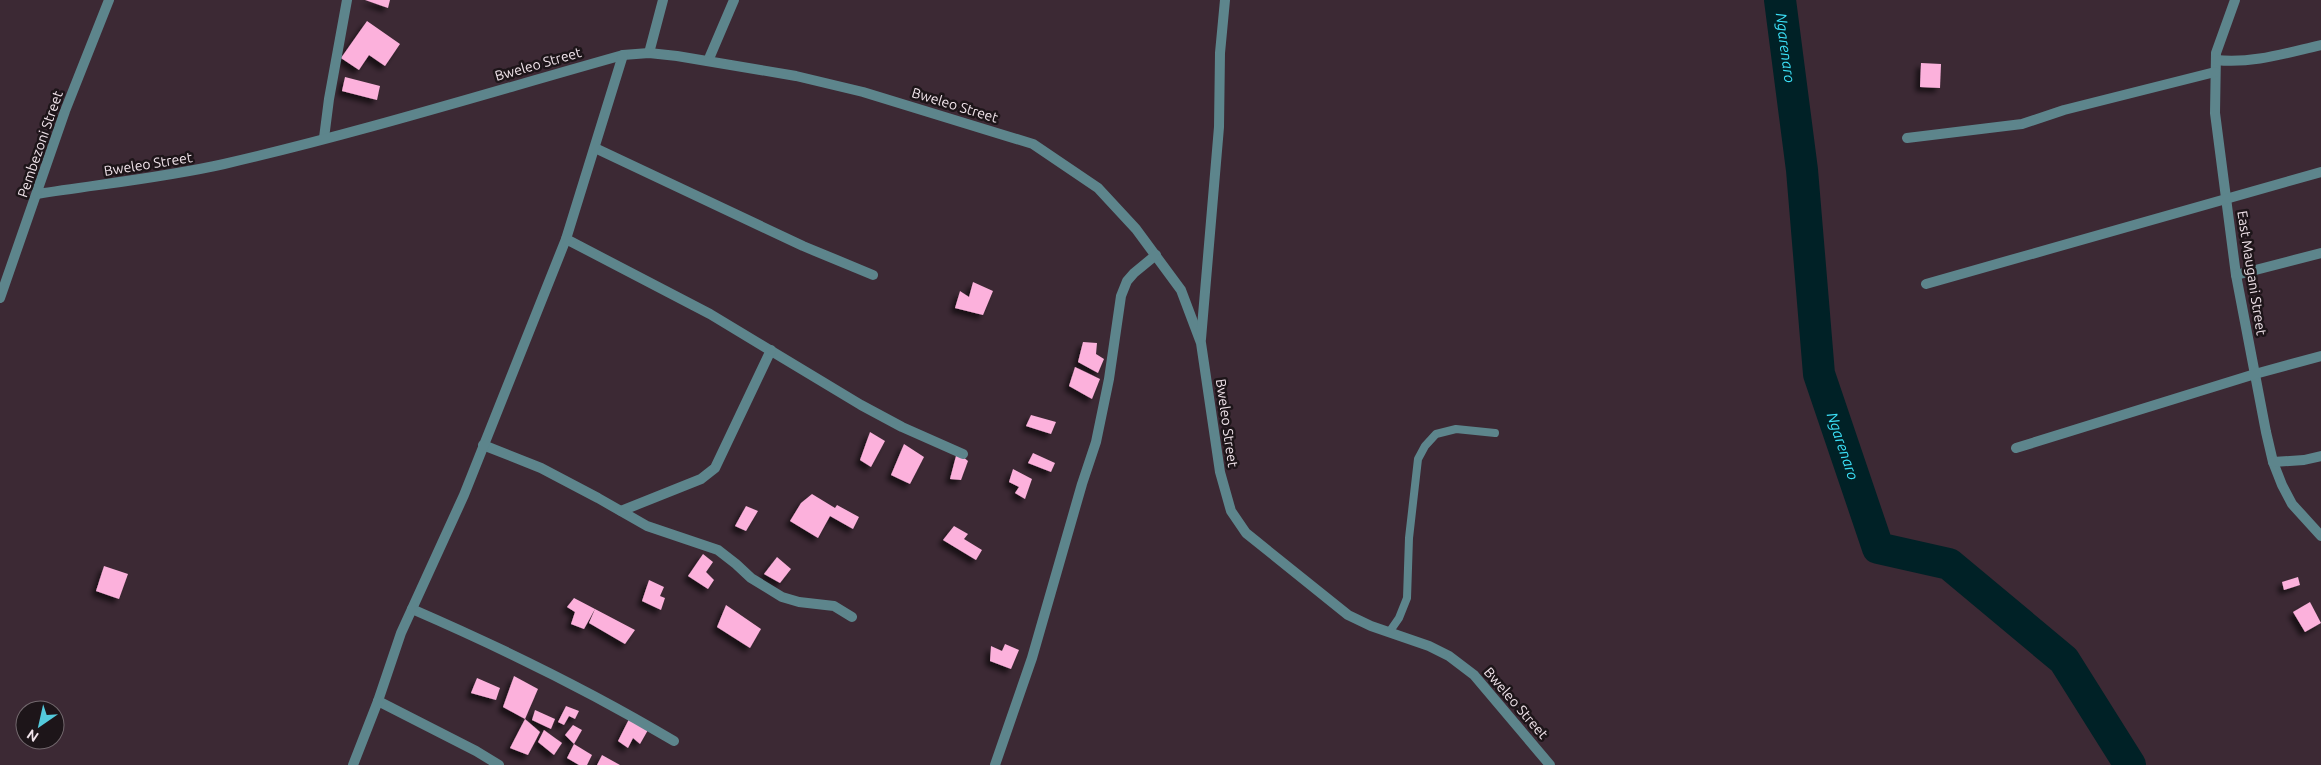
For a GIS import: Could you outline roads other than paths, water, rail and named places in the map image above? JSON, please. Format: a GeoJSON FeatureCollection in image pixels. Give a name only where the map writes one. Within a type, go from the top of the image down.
{"type":"FeatureCollection","features":[{"type":"Feature","properties":{"kind":"street","name":"Pembezoni Street"},"geometry":{"type":"LineString","coordinates":[[0,298],[65,111],[109,0]]}},
{"type":"Feature","properties":{"kind":"street"},"geometry":{"type":"LineString","coordinates":[[324,138],[347,0]]}},
{"type":"Feature","properties":{"kind":"street"},"geometry":{"type":"LineString","coordinates":[[649,53],[663,0]]}},
{"type":"Feature","properties":{"kind":"street"},"geometry":{"type":"LineString","coordinates":[[708,61],[734,0]]}},
{"type":"Feature","properties":{"kind":"street"},"geometry":{"type":"LineString","coordinates":[[1201,343],[1219,127],[1220,53],[1225,0]]}},
{"type":"Feature","properties":{"kind":"street","name":"East Maugani Street"},"geometry":{"type":"LineString","coordinates":[[2235,0],[2216,53],[2215,113],[2236,276],[2273,462],[2292,504],[2321,536]]}},
{"type":"Feature","properties":{"kind":"street"},"geometry":{"type":"LineString","coordinates":[[2216,60],[2236,62],[2261,59],[2321,45]]}},
{"type":"Feature","properties":{"kind":"street","name":"Bweleo Street"},"geometry":{"type":"LineString","coordinates":[[37,194],[148,179],[224,164],[624,55],[649,53],[708,61],[834,84],[1033,144],[1098,188],[1136,229],[1181,290],[1201,343],[1220,472],[1231,511],[1246,533],[1348,615],[1371,626],[1429,646],[1448,656],[1474,675],[1550,765]]}},
{"type":"Feature","properties":{"kind":"street"},"geometry":{"type":"LineString","coordinates":[[353,765],[402,633],[464,495],[566,239],[624,55]]}},
{"type":"Feature","properties":{"kind":"street"},"geometry":{"type":"LineString","coordinates":[[1907,138],[2022,124],[2064,110],[2215,72]]}},
{"type":"Feature","properties":{"kind":"street"},"geometry":{"type":"LineString","coordinates":[[595,148],[803,246],[873,275]]}},
{"type":"Feature","properties":{"kind":"street"},"geometry":{"type":"LineString","coordinates":[[1926,284],[2321,172]]}},
{"type":"Feature","properties":{"kind":"street"},"geometry":{"type":"LineString","coordinates":[[566,239],[702,310],[861,405],[902,427],[963,454]]}},
{"type":"Feature","properties":{"kind":"street"},"geometry":{"type":"LineString","coordinates":[[2236,276],[2321,253]]}},
{"type":"Feature","properties":{"kind":"street"},"geometry":{"type":"LineString","coordinates":[[995,765],[1032,658],[1096,442],[1109,379],[1121,296],[1127,281],[1156,255]]}},
{"type":"Feature","properties":{"kind":"street"},"geometry":{"type":"LineString","coordinates":[[621,511],[701,479],[715,468],[771,350]]}},
{"type":"Feature","properties":{"kind":"street"},"geometry":{"type":"LineString","coordinates":[[2016,448],[2255,374],[2321,356]]}},
{"type":"Feature","properties":{"kind":"street"},"geometry":{"type":"LineString","coordinates":[[483,445],[541,468],[647,526],[718,550],[751,578],[782,597],[799,602],[834,606],[852,617]]}},
{"type":"Feature","properties":{"kind":"street"},"geometry":{"type":"LineString","coordinates":[[2273,462],[2304,460],[2321,456]]}},
{"type":"Feature","properties":{"kind":"street"},"geometry":{"type":"LineString","coordinates":[[412,609],[468,633],[550,673],[626,712],[674,742]]}},
{"type":"Feature","properties":{"kind":"street"},"geometry":{"type":"LineString","coordinates":[[378,701],[476,751],[499,765]]}},
{"type":"Feature","properties":{"kind":"lane"},"geometry":{"type":"LineString","coordinates":[[1390,631],[1399,618],[1408,598],[1409,538],[1418,459],[1425,446],[1436,434],[1456,429],[1495,433]]}},
{"type":"Feature","properties":{"kind":"waterway","name":"Ngarenaro"},"geometry":{"type":"LineString","coordinates":[[1780,0],[1802,170],[1819,374],[1878,548],[1949,564],[2064,660],[2130,765]]}}]}
